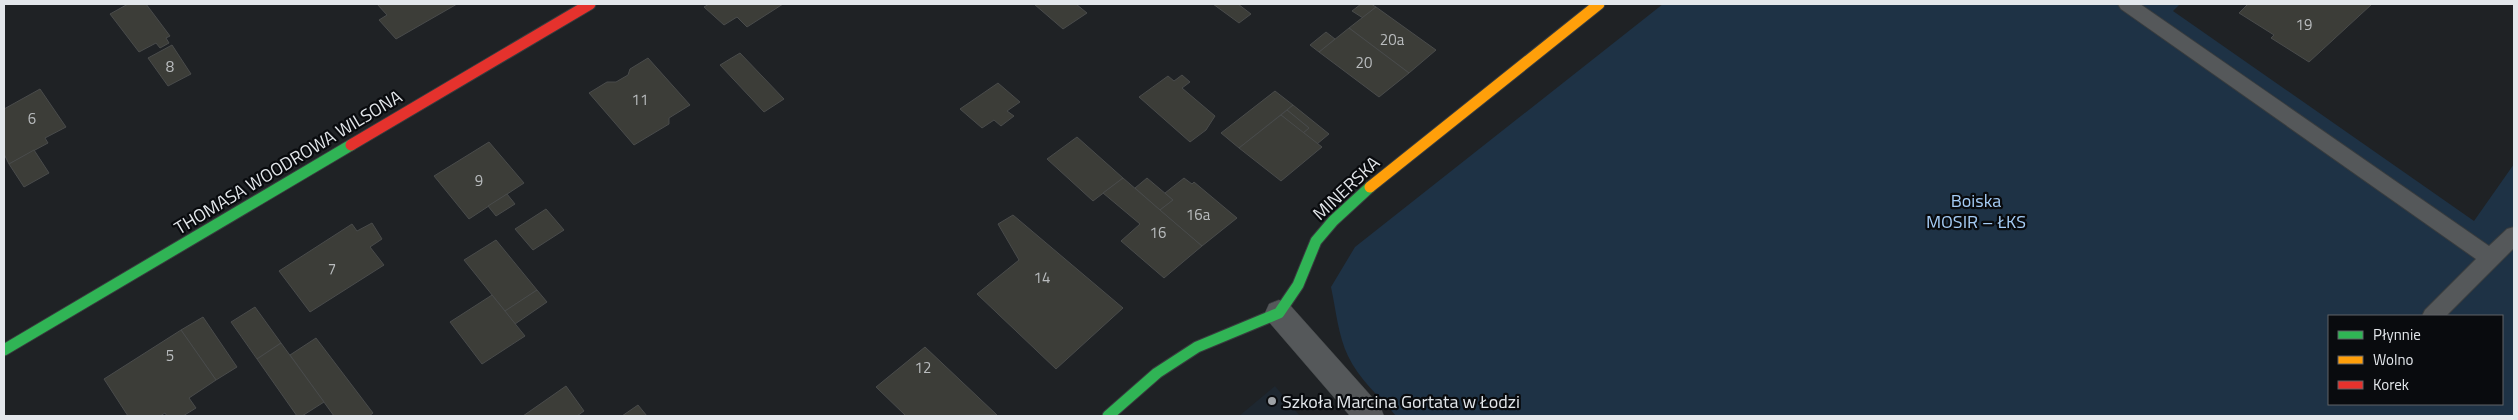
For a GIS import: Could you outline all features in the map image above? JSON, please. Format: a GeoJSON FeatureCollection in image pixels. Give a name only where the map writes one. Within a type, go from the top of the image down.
{"type":"FeatureCollection","features":[{"type":"Feature","properties":{"kind":"street","name":"THOMASA WOODROWA WILSONA"},"geometry":{"type":"LineString","coordinates":[[4,350],[590,4]]}},
{"type":"Feature","properties":{"kind":"street","name":"MINERSKA"},"geometry":{"type":"LineString","coordinates":[[1279,313],[1298,285],[1316,241],[1333,221],[1360,195],[1599,4]]}},
{"type":"Feature","properties":{"kind":"street"},"geometry":{"type":"LineString","coordinates":[[1108,416],[1157,373],[1197,347],[1279,313],[1369,416]]}},
{"type":"Feature","properties":{"kind":"lane"},"geometry":{"type":"LineString","coordinates":[[2127,4],[2490,258]]}},
{"type":"Feature","properties":{"kind":"lane"},"geometry":{"type":"LineString","coordinates":[[2433,315],[2514,235]]}},
{"type":"Feature","properties":{"kind":"shaded area","name":"Szkoła Marcina Gortata w Łodzi"},"geometry":{"type":"Polygon","coordinates":[[[1275,386],[1300,416],[1239,416],[1275,386]]]}},
{"type":"Feature","properties":{"kind":"green space","name":"Boiska MOSIR – ŁKS"},"geometry":{"type":"Polygon","coordinates":[[[1663,4],[2180,4],[2173,11],[2474,221],[2514,164],[2514,416],[1396,416],[1352,364],[1340,331],[1331,287],[1355,247],[1663,4]]]}},
{"type":"Feature","properties":{"kind":"building"},"geometry":{"type":"Polygon","coordinates":[[[128,4],[146,4],[170,36],[166,38],[169,43],[160,48],[156,43],[139,52],[110,14],[128,4]]]}},
{"type":"Feature","properties":{"kind":"building"},"geometry":{"type":"Polygon","coordinates":[[[377,4],[457,4],[396,39],[379,20],[387,15],[377,4]]]}},
{"type":"Feature","properties":{"kind":"building"},"geometry":{"type":"Polygon","coordinates":[[[709,4],[783,4],[747,27],[737,17],[724,25],[704,7],[709,4]]]}},
{"type":"Feature","properties":{"kind":"building"},"geometry":{"type":"Polygon","coordinates":[[[1034,4],[1076,4],[1087,13],[1063,29],[1034,4]]]}},
{"type":"Feature","properties":{"kind":"building"},"geometry":{"type":"Polygon","coordinates":[[[1213,4],[1238,4],[1251,14],[1239,23],[1213,4]]]}},
{"type":"Feature","properties":{"kind":"building"},"geometry":{"type":"Polygon","coordinates":[[[1361,4],[1371,4],[1376,7],[1363,18],[1352,11],[1361,4]]]}},
{"type":"Feature","properties":{"kind":"building"},"geometry":{"type":"Polygon","coordinates":[[[2248,4],[2372,4],[2309,62],[2271,38],[2274,35],[2239,13],[2248,4]]]}},
{"type":"Feature","properties":{"kind":"building"},"geometry":{"type":"Polygon","coordinates":[[[1376,7],[1436,50],[1409,73],[1349,28],[1376,7]]]}},
{"type":"Feature","properties":{"kind":"building"},"geometry":{"type":"Polygon","coordinates":[[[1349,28],[1409,73],[1379,97],[1319,52],[1349,28]]]}},
{"type":"Feature","properties":{"kind":"building"},"geometry":{"type":"Polygon","coordinates":[[[1326,32],[1335,39],[1319,52],[1310,45],[1326,32]]]}},
{"type":"Feature","properties":{"kind":"building"},"geometry":{"type":"Polygon","coordinates":[[[172,45],[191,74],[168,86],[148,58],[172,45]]]}},
{"type":"Feature","properties":{"kind":"building"},"geometry":{"type":"Polygon","coordinates":[[[740,53],[784,99],[764,112],[720,65],[740,53]]]}},
{"type":"Feature","properties":{"kind":"building"},"geometry":{"type":"Polygon","coordinates":[[[648,58],[690,105],[669,118],[669,124],[634,145],[589,93],[607,82],[616,82],[628,75],[630,69],[648,58]]]}},
{"type":"Feature","properties":{"kind":"building"},"geometry":{"type":"Polygon","coordinates":[[[1182,75],[1190,82],[1182,88],[1215,116],[1206,130],[1190,142],[1139,97],[1168,76],[1174,81],[1182,75]]]}},
{"type":"Feature","properties":{"kind":"building"},"geometry":{"type":"Polygon","coordinates":[[[998,83],[1020,102],[1007,111],[1014,116],[1001,126],[994,120],[982,128],[960,109],[998,83]]]}},
{"type":"Feature","properties":{"kind":"building"},"geometry":{"type":"Polygon","coordinates":[[[40,89],[66,127],[45,138],[48,143],[9,164],[4,154],[4,109],[40,89]]]}},
{"type":"Feature","properties":{"kind":"building"},"geometry":{"type":"Polygon","coordinates":[[[1275,91],[1293,105],[1239,148],[1221,133],[1275,91]]]}},
{"type":"Feature","properties":{"kind":"building"},"geometry":{"type":"Polygon","coordinates":[[[1293,105],[1329,134],[1317,144],[1303,133],[1309,128],[1287,110],[1293,105]]]}},
{"type":"Feature","properties":{"kind":"building"},"geometry":{"type":"Polygon","coordinates":[[[1287,110],[1309,128],[1303,133],[1281,115],[1287,110]]]}},
{"type":"Feature","properties":{"kind":"building"},"geometry":{"type":"Polygon","coordinates":[[[1281,115],[1322,147],[1281,181],[1239,148],[1281,115]]]}},
{"type":"Feature","properties":{"kind":"building"},"geometry":{"type":"Polygon","coordinates":[[[1077,137],[1123,178],[1093,201],[1047,159],[1077,137]]]}},
{"type":"Feature","properties":{"kind":"building"},"geometry":{"type":"Polygon","coordinates":[[[489,142],[524,183],[469,219],[434,176],[489,142]]]}},
{"type":"Feature","properties":{"kind":"building"},"geometry":{"type":"Polygon","coordinates":[[[34,150],[49,173],[24,187],[9,164],[34,150]]]}},
{"type":"Feature","properties":{"kind":"building"},"geometry":{"type":"Polygon","coordinates":[[[1123,178],[1202,246],[1164,278],[1121,241],[1140,224],[1103,193],[1123,178]]]}},
{"type":"Feature","properties":{"kind":"building"},"geometry":{"type":"Polygon","coordinates":[[[1147,178],[1173,200],[1160,210],[1135,188],[1147,178]]]}},
{"type":"Feature","properties":{"kind":"building"},"geometry":{"type":"Polygon","coordinates":[[[1184,178],[1192,184],[1194,182],[1237,218],[1202,246],[1160,210],[1173,200],[1165,193],[1184,178]]]}},
{"type":"Feature","properties":{"kind":"building"},"geometry":{"type":"Polygon","coordinates":[[[507,194],[515,204],[496,216],[488,206],[507,194]]]}},
{"type":"Feature","properties":{"kind":"building"},"geometry":{"type":"Polygon","coordinates":[[[546,209],[564,230],[533,250],[515,229],[546,209]]]}},
{"type":"Feature","properties":{"kind":"building"},"geometry":{"type":"Polygon","coordinates":[[[1013,215],[1123,308],[1056,369],[977,294],[1019,260],[998,224],[1013,215]]]}},
{"type":"Feature","properties":{"kind":"building"},"geometry":{"type":"Polygon","coordinates":[[[372,223],[382,239],[370,247],[384,265],[310,312],[279,271],[352,224],[357,231],[372,223]]]}},
{"type":"Feature","properties":{"kind":"building"},"geometry":{"type":"Polygon","coordinates":[[[496,240],[537,290],[505,311],[464,260],[496,240]]]}},
{"type":"Feature","properties":{"kind":"building"},"geometry":{"type":"Polygon","coordinates":[[[537,290],[547,302],[515,324],[505,311],[537,290]]]}},
{"type":"Feature","properties":{"kind":"building"},"geometry":{"type":"Polygon","coordinates":[[[492,295],[525,336],[482,364],[450,322],[492,295]]]}},
{"type":"Feature","properties":{"kind":"building"},"geometry":{"type":"Polygon","coordinates":[[[255,307],[281,343],[257,359],[231,322],[255,307]]]}},
{"type":"Feature","properties":{"kind":"building"},"geometry":{"type":"Polygon","coordinates":[[[203,317],[237,367],[216,380],[181,330],[203,317]]]}},
{"type":"Feature","properties":{"kind":"building"},"geometry":{"type":"Polygon","coordinates":[[[181,330],[216,380],[189,398],[196,408],[183,416],[167,416],[165,413],[160,416],[128,416],[104,379],[181,330]]]}},
{"type":"Feature","properties":{"kind":"building"},"geometry":{"type":"Polygon","coordinates":[[[316,338],[373,413],[369,416],[334,416],[290,355],[316,338]]]}},
{"type":"Feature","properties":{"kind":"building"},"geometry":{"type":"Polygon","coordinates":[[[281,343],[324,402],[302,416],[297,416],[257,359],[281,343]]]}},
{"type":"Feature","properties":{"kind":"building"},"geometry":{"type":"Polygon","coordinates":[[[925,347],[997,415],[906,416],[876,387],[925,347]]]}},
{"type":"Feature","properties":{"kind":"building"},"geometry":{"type":"Polygon","coordinates":[[[566,386],[584,411],[577,416],[523,416],[566,386]]]}},
{"type":"Feature","properties":{"kind":"building"},"geometry":{"type":"Polygon","coordinates":[[[638,405],[647,416],[622,416],[638,405]]]}},
{"type":"Feature","properties":{"kind":"traffic: fast"},"geometry":{"type":"LineString","coordinates":[[4,350],[351,145]]}},
{"type":"Feature","properties":{"kind":"traffic: fast"},"geometry":{"type":"LineString","coordinates":[[1108,416],[1157,373],[1197,347],[1279,313],[1298,285],[1316,241],[1333,221],[1370,187]]}},
{"type":"Feature","properties":{"kind":"traffic: slow"},"geometry":{"type":"LineString","coordinates":[[1370,187],[1599,4]]}},
{"type":"Feature","properties":{"kind":"traffic: jam"},"geometry":{"type":"LineString","coordinates":[[351,145],[590,4]]}},
{"type":"Feature","properties":{"kind":"place","name":"Szkoła Marcina Gortata w Łodzi"},"geometry":{"type":"Point","coordinates":[1272,401]}}]}
